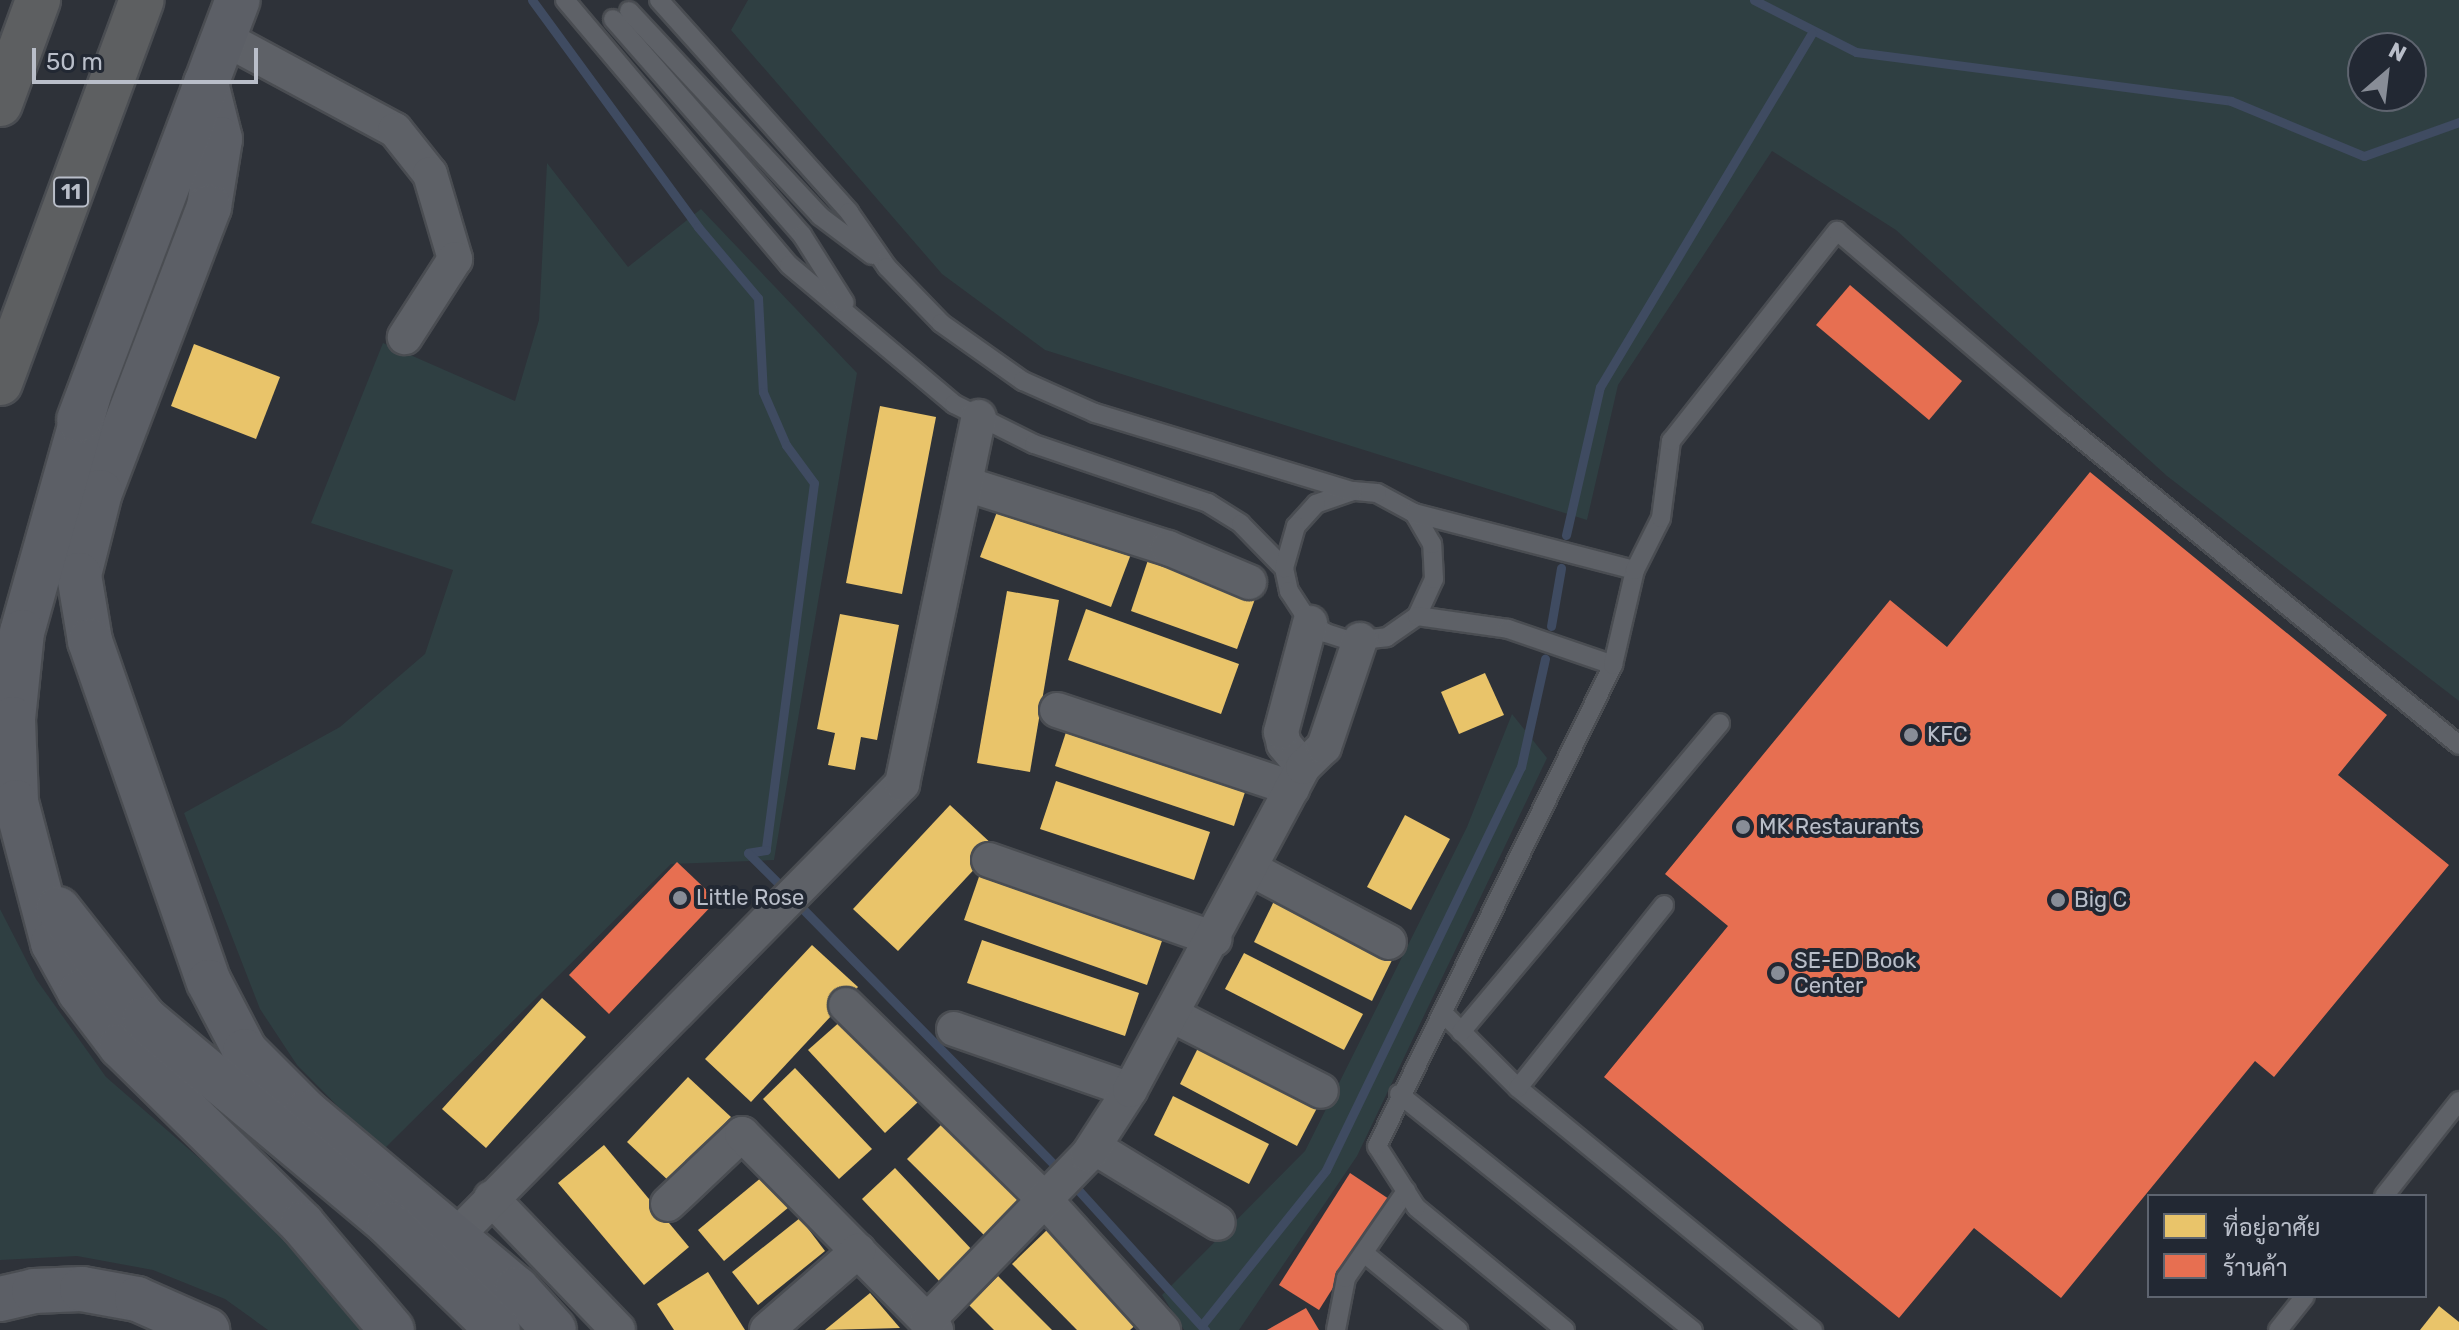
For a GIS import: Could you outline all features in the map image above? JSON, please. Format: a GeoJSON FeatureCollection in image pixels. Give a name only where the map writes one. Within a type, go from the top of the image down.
{"type":"FeatureCollection","features":[{"type":"Feature","properties":{"kind":"highway"},"geometry":{"type":"LineString","coordinates":[[0,104],[38,0]]}},
{"type":"Feature","properties":{"kind":"highway","name":"11"},"geometry":{"type":"LineString","coordinates":[[0,383],[142,0]]}},
{"type":"Feature","properties":{"kind":"main road"},"geometry":{"type":"LineString","coordinates":[[0,630],[231,19]]}},
{"type":"Feature","properties":{"kind":"main road"},"geometry":{"type":"LineString","coordinates":[[206,83],[220,139],[209,207],[100,492],[79,575],[90,641],[209,982],[245,1051],[307,1113],[457,1235],[554,1330]]}},
{"type":"Feature","properties":{"kind":"main road"},"geometry":{"type":"LineString","coordinates":[[89,394],[22,632],[13,719],[16,802],[32,875],[53,943],[80,992],[121,1046],[302,1224],[392,1330]]}},
{"type":"Feature","properties":{"kind":"main road"},"geometry":{"type":"LineString","coordinates":[[32,875],[145,1019],[389,1224],[498,1330]]}},
{"type":"Feature","properties":{"kind":"main road"},"geometry":{"type":"LineString","coordinates":[[0,1299],[34,1291],[82,1289],[137,1299],[207,1330]]}},
{"type":"Feature","properties":{"kind":"street"},"geometry":{"type":"LineString","coordinates":[[231,19],[395,130],[430,174],[455,259],[405,337]]}},
{"type":"Feature","properties":{"kind":"street"},"geometry":{"type":"LineString","coordinates":[[457,1235],[892,797],[907,771],[979,417]]}},
{"type":"Feature","properties":{"kind":"street"},"geometry":{"type":"LineString","coordinates":[[966,484],[1168,548],[1249,582]]}},
{"type":"Feature","properties":{"kind":"street"},"geometry":{"type":"LineString","coordinates":[[1297,777],[1281,732],[1310,623]]}},
{"type":"Feature","properties":{"kind":"street"},"geometry":{"type":"LineString","coordinates":[[668,1204],[742,1134],[932,1326],[1091,1151],[1130,1090],[1215,939],[1297,777],[1324,747],[1360,640]]}},
{"type":"Feature","properties":{"kind":"street"},"geometry":{"type":"LineString","coordinates":[[1057,710],[1297,777]]}},
{"type":"Feature","properties":{"kind":"street"},"geometry":{"type":"LineString","coordinates":[[989,860],[1215,939]]}},
{"type":"Feature","properties":{"kind":"street"},"geometry":{"type":"LineString","coordinates":[[1251,869],[1389,942]]}},
{"type":"Feature","properties":{"kind":"street"},"geometry":{"type":"LineString","coordinates":[[846,1005],[1051,1195],[1163,1330]]}},
{"type":"Feature","properties":{"kind":"street"},"geometry":{"type":"LineString","coordinates":[[1172,1015],[1321,1091]]}},
{"type":"Feature","properties":{"kind":"street"},"geometry":{"type":"LineString","coordinates":[[954,1029],[1130,1090]]}},
{"type":"Feature","properties":{"kind":"street"},"geometry":{"type":"LineString","coordinates":[[1091,1151],[1218,1223]]}},
{"type":"Feature","properties":{"kind":"street"},"geometry":{"type":"LineString","coordinates":[[491,1198],[618,1330]]}},
{"type":"Feature","properties":{"kind":"street"},"geometry":{"type":"LineString","coordinates":[[767,1330],[858,1251]]}},
{"type":"Feature","properties":{"kind":"lane"},"geometry":{"type":"LineString","coordinates":[[565,0],[789,265],[954,404],[1034,444],[1208,503],[1241,524],[1284,568]]}},
{"type":"Feature","properties":{"kind":"lane"},"geometry":{"type":"LineString","coordinates":[[659,0],[849,212],[887,267]]}},
{"type":"Feature","properties":{"kind":"lane"},"geometry":{"type":"LineString","coordinates":[[855,319],[802,235],[621,15],[820,216],[887,267],[941,323],[1023,381],[1095,413],[1353,491],[1377,493],[1414,513],[1635,570]]}},
{"type":"Feature","properties":{"kind":"lane"},"geometry":{"type":"LineString","coordinates":[[1565,1330],[1416,1207],[1377,1146],[1399,1094],[1443,1013],[1613,665],[1635,570],[1661,518],[1671,441],[1837,231],[2062,423],[2459,745]]}},
{"type":"Feature","properties":{"kind":"lane"},"geometry":{"type":"LineString","coordinates":[[1353,491],[1316,504],[1296,526],[1284,568],[1289,591],[1310,623],[1326,633],[1360,640],[1387,637],[1417,616],[1434,579],[1432,544],[1414,513]]}},
{"type":"Feature","properties":{"kind":"lane"},"geometry":{"type":"LineString","coordinates":[[1417,616],[1508,629],[1613,665]]}},
{"type":"Feature","properties":{"kind":"lane"},"geometry":{"type":"LineString","coordinates":[[1461,1032],[1720,723]]}},
{"type":"Feature","properties":{"kind":"lane"},"geometry":{"type":"LineString","coordinates":[[1518,1088],[1664,905]]}},
{"type":"Feature","properties":{"kind":"lane"},"geometry":{"type":"LineString","coordinates":[[1443,1013],[1518,1088],[1813,1330]]}},
{"type":"Feature","properties":{"kind":"lane"},"geometry":{"type":"LineString","coordinates":[[1399,1094],[1693,1330]]}},
{"type":"Feature","properties":{"kind":"lane"},"geometry":{"type":"LineString","coordinates":[[2386,1194],[2459,1101]]}},
{"type":"Feature","properties":{"kind":"lane"},"geometry":{"type":"LineString","coordinates":[[1336,1329],[1346,1278],[1406,1191]]}},
{"type":"Feature","properties":{"kind":"lane"},"geometry":{"type":"LineString","coordinates":[[1364,1253],[1458,1330]]}},
{"type":"Feature","properties":{"kind":"lane"},"geometry":{"type":"LineString","coordinates":[[2278,1330],[2303,1298]]}},
{"type":"Feature","properties":{"kind":"shaded area"},"geometry":{"type":"Polygon","coordinates":[[[748,0],[2459,0],[2459,701],[2167,476],[1896,230],[1772,151],[1618,385],[1587,520],[1045,350],[942,274],[731,30],[748,0]]]}},
{"type":"Feature","properties":{"kind":"shaded area"},"geometry":{"type":"Polygon","coordinates":[[[547,163],[628,267],[701,209],[857,373],[774,860],[671,864],[382,1151],[297,1065],[260,1009],[184,813],[340,727],[425,654],[453,570],[311,523],[383,343],[515,401],[539,320],[547,163]]]}},
{"type":"Feature","properties":{"kind":"shaded area"},"geometry":{"type":"Polygon","coordinates":[[[1512,714],[1547,758],[1357,1156],[1239,1330],[1184,1330],[1162,1295],[1305,1151],[1467,827],[1512,714]]]}},
{"type":"Feature","properties":{"kind":"shaded area"},"geometry":{"type":"Polygon","coordinates":[[[0,909],[36,979],[106,1077],[253,1205],[370,1330],[268,1330],[225,1299],[153,1270],[77,1256],[0,1260],[0,909]]]}},
{"type":"Feature","properties":{"kind":"building: ที่อยู่อาศัย"},"geometry":{"type":"Polygon","coordinates":[[[194,344],[280,377],[256,439],[171,406],[194,344]]]}},
{"type":"Feature","properties":{"kind":"building: ที่อยู่อาศัย"},"geometry":{"type":"Polygon","coordinates":[[[880,406],[936,417],[902,594],[846,583],[880,406]]]}},
{"type":"Feature","properties":{"kind":"building: ที่อยู่อาศัย"},"geometry":{"type":"Polygon","coordinates":[[[1000,504],[1131,554],[1111,607],[980,557],[1000,504]]]}},
{"type":"Feature","properties":{"kind":"building: ที่อยู่อาศัย"},"geometry":{"type":"Polygon","coordinates":[[[1148,560],[1255,599],[1237,649],[1131,611],[1148,560]]]}},
{"type":"Feature","properties":{"kind":"building: ที่อยู่อาศัย"},"geometry":{"type":"Polygon","coordinates":[[[1007,591],[1059,600],[1030,772],[977,763],[1007,591]]]}},
{"type":"Feature","properties":{"kind":"building: ที่อยู่อาศัย"},"geometry":{"type":"Polygon","coordinates":[[[1086,609],[1239,664],[1221,714],[1068,660],[1086,609]]]}},
{"type":"Feature","properties":{"kind":"building: ที่อยู่อาศัย"},"geometry":{"type":"Polygon","coordinates":[[[840,614],[899,625],[877,740],[861,737],[855,770],[828,765],[835,733],[817,729],[840,614]]]}},
{"type":"Feature","properties":{"kind":"building: ที่อยู่อาศัย"},"geometry":{"type":"Polygon","coordinates":[[[1485,673],[1504,715],[1459,734],[1441,692],[1485,673]]]}},
{"type":"Feature","properties":{"kind":"building: ที่อยู่อาศัย"},"geometry":{"type":"Polygon","coordinates":[[[1068,726],[1247,786],[1234,826],[1055,766],[1068,726]]]}},
{"type":"Feature","properties":{"kind":"building: ที่อยู่อาศัย"},"geometry":{"type":"Polygon","coordinates":[[[1056,781],[1210,832],[1194,880],[1040,829],[1056,781]]]}},
{"type":"Feature","properties":{"kind":"building: ที่อยู่อาศัย"},"geometry":{"type":"Polygon","coordinates":[[[950,805],[995,847],[898,951],[853,909],[950,805]]]}},
{"type":"Feature","properties":{"kind":"building: ที่อยู่อาศัย"},"geometry":{"type":"Polygon","coordinates":[[[1405,815],[1450,839],[1411,910],[1367,887],[1405,815]]]}},
{"type":"Feature","properties":{"kind":"building: ที่อยู่อาศัย"},"geometry":{"type":"Polygon","coordinates":[[[981,871],[1164,935],[1147,985],[964,920],[981,871]]]}},
{"type":"Feature","properties":{"kind":"building: ที่อยู่อาศัย"},"geometry":{"type":"Polygon","coordinates":[[[1277,895],[1395,954],[1372,1001],[1254,942],[1277,895]]]}},
{"type":"Feature","properties":{"kind":"building: ที่อยู่อาศัย"},"geometry":{"type":"Polygon","coordinates":[[[982,940],[1139,993],[1125,1036],[967,983],[982,940]]]}},
{"type":"Feature","properties":{"kind":"building: ที่อยู่อาศัย"},"geometry":{"type":"Polygon","coordinates":[[[812,945],[858,987],[751,1102],[705,1059],[812,945]]]}},
{"type":"Feature","properties":{"kind":"building: ที่อยู่อาศัย"},"geometry":{"type":"Polygon","coordinates":[[[1244,953],[1363,1014],[1344,1050],[1225,989],[1244,953]]]}},
{"type":"Feature","properties":{"kind":"building: ที่อยู่อาศัย"},"geometry":{"type":"Polygon","coordinates":[[[542,998],[586,1037],[486,1148],[442,1109],[542,998]]]}},
{"type":"Feature","properties":{"kind":"building: ที่อยู่อาศัย"},"geometry":{"type":"Polygon","coordinates":[[[842,1020],[918,1102],[885,1133],[808,1050],[842,1020]]]}},
{"type":"Feature","properties":{"kind":"building: ที่อยู่อาศัย"},"geometry":{"type":"Polygon","coordinates":[[[1199,1046],[1317,1108],[1297,1146],[1180,1084],[1199,1046]]]}},
{"type":"Feature","properties":{"kind":"building: ที่อยู่อาศัย"},"geometry":{"type":"Polygon","coordinates":[[[795,1068],[872,1149],[839,1179],[763,1099],[795,1068]]]}},
{"type":"Feature","properties":{"kind":"building: ที่อยู่อาศัย"},"geometry":{"type":"Polygon","coordinates":[[[688,1077],[731,1117],[670,1182],[627,1142],[688,1077]]]}},
{"type":"Feature","properties":{"kind":"building: ที่อยู่อาศัย"},"geometry":{"type":"Polygon","coordinates":[[[1173,1096],[1269,1144],[1249,1184],[1154,1135],[1173,1096]]]}},
{"type":"Feature","properties":{"kind":"building: ที่อยู่อาศัย"},"geometry":{"type":"Polygon","coordinates":[[[943,1123],[1024,1202],[988,1239],[907,1159],[943,1123]]]}},
{"type":"Feature","properties":{"kind":"building: ที่อยู่อาศัย"},"geometry":{"type":"Polygon","coordinates":[[[604,1145],[689,1247],[644,1285],[558,1183],[604,1145]]]}},
{"type":"Feature","properties":{"kind":"building: ที่อยู่อาศัย"},"geometry":{"type":"Polygon","coordinates":[[[895,1168],[974,1252],[941,1283],[862,1199],[895,1168]]]}},
{"type":"Feature","properties":{"kind":"building: ที่อยู่อาศัย"},"geometry":{"type":"Polygon","coordinates":[[[762,1177],[789,1207],[724,1261],[698,1230],[762,1177]]]}},
{"type":"Feature","properties":{"kind":"building: ที่อยู่อาศัย"},"geometry":{"type":"Polygon","coordinates":[[[800,1218],[825,1251],[758,1305],[732,1272],[800,1218]]]}},
{"type":"Feature","properties":{"kind":"building: ที่อยู่อาศัย"},"geometry":{"type":"Polygon","coordinates":[[[1048,1229],[1140,1321],[1130,1330],[1077,1330],[1012,1264],[1048,1229]]]}},
{"type":"Feature","properties":{"kind":"building: ที่อยู่อาศัย"},"geometry":{"type":"Polygon","coordinates":[[[708,1272],[745,1330],[674,1330],[657,1304],[708,1272]]]}},
{"type":"Feature","properties":{"kind":"building: ที่อยู่อาศัย"},"geometry":{"type":"Polygon","coordinates":[[[998,1276],[1052,1330],[994,1330],[969,1305],[998,1276]]]}},
{"type":"Feature","properties":{"kind":"building: ที่อยู่อาศัย"},"geometry":{"type":"Polygon","coordinates":[[[870,1293],[900,1328],[825,1330],[870,1293]]]}},
{"type":"Feature","properties":{"kind":"building: ที่อยู่อาศัย"},"geometry":{"type":"Polygon","coordinates":[[[2439,1306],[2459,1322],[2459,1330],[2420,1330],[2439,1306]]]}},
{"type":"Feature","properties":{"kind":"building: ร้านค้า"},"geometry":{"type":"Polygon","coordinates":[[[1850,285],[1962,381],[1929,420],[1816,325],[1850,285]]]}},
{"type":"Feature","properties":{"kind":"building: ร้านค้า","name":"Big C"},"geometry":{"type":"Polygon","coordinates":[[[2090,472],[2387,715],[2338,775],[2449,865],[2274,1077],[2255,1061],[2061,1298],[1974,1228],[1899,1318],[1604,1077],[1728,926],[1665,874],[1890,600],[1947,647],[2090,472]]]}},
{"type":"Feature","properties":{"kind":"building: ร้านค้า"},"geometry":{"type":"Polygon","coordinates":[[[677,862],[717,900],[609,1014],[569,975],[677,862]]]}},
{"type":"Feature","properties":{"kind":"building: ร้านค้า"},"geometry":{"type":"Polygon","coordinates":[[[1350,1173],[1389,1199],[1319,1310],[1279,1285],[1350,1173]]]}},
{"type":"Feature","properties":{"kind":"building: ร้านค้า"},"geometry":{"type":"Polygon","coordinates":[[[1306,1308],[1319,1330],[1267,1330],[1306,1308]]]}},
{"type":"Feature","properties":{"kind":"waterway"},"geometry":{"type":"LineString","coordinates":[[532,0],[698,227],[758,298],[763,392],[786,445],[814,483],[766,850],[748,853],[786,891]]}},
{"type":"Feature","properties":{"kind":"waterway"},"geometry":{"type":"LineString","coordinates":[[1754,0],[1856,52],[2231,101],[2364,156],[2459,122]]}},
{"type":"Feature","properties":{"kind":"waterway"},"geometry":{"type":"LineString","coordinates":[[1566,535],[1600,387],[1812,33]]}},
{"type":"Feature","properties":{"kind":"waterway"},"geometry":{"type":"LineString","coordinates":[[1551,626],[1561,568]]}},
{"type":"Feature","properties":{"kind":"waterway"},"geometry":{"type":"LineString","coordinates":[[1202,1325],[1326,1170],[1521,767],[1545,659]]}},
{"type":"Feature","properties":{"kind":"waterway"},"geometry":{"type":"LineString","coordinates":[[796,902],[1060,1171]]}},
{"type":"Feature","properties":{"kind":"waterway"},"geometry":{"type":"LineString","coordinates":[[1071,1182],[1205,1330]]}},
{"type":"Feature","properties":{"kind":"place","name":"KFC"},"geometry":{"type":"Point","coordinates":[1911,735]}},
{"type":"Feature","properties":{"kind":"place","name":"MK Restaurants"},"geometry":{"type":"Point","coordinates":[1743,827]}},
{"type":"Feature","properties":{"kind":"place","name":"Little Rose"},"geometry":{"type":"Point","coordinates":[680,898]}},
{"type":"Feature","properties":{"kind":"place","name":"Big C"},"geometry":{"type":"Point","coordinates":[2058,900]}},
{"type":"Feature","properties":{"kind":"place","name":"SE-ED Book Center"},"geometry":{"type":"Point","coordinates":[1778,973]}}]}
